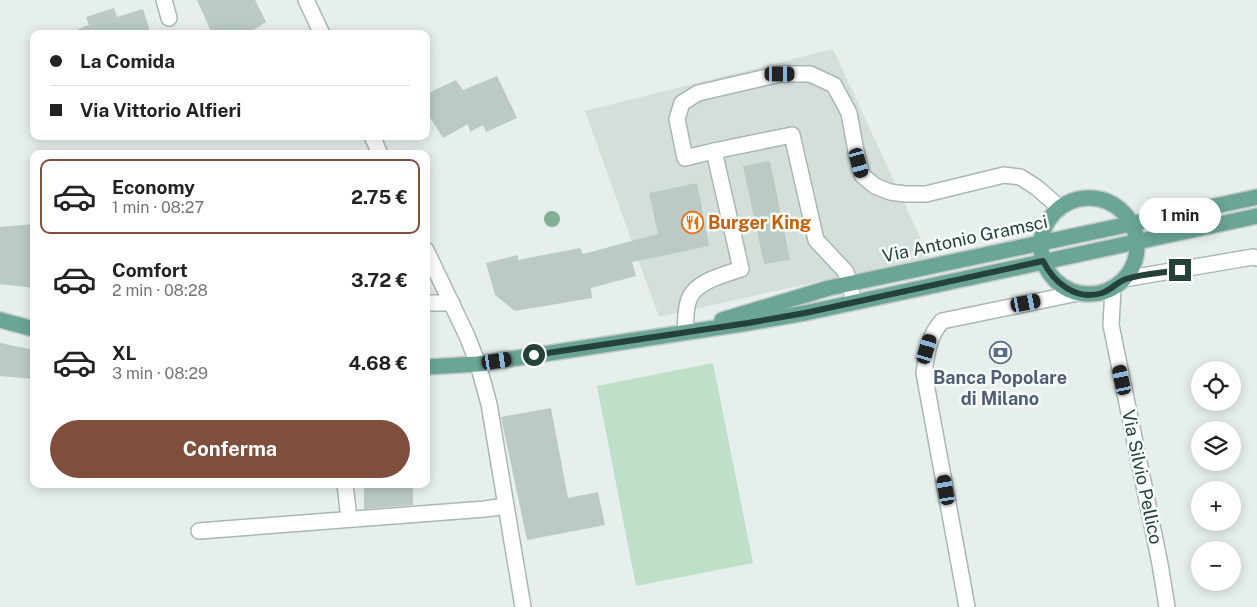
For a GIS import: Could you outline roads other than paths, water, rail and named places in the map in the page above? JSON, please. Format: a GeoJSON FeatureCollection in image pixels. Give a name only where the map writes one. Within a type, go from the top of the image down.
{"type":"FeatureCollection","features":[{"type":"Feature","properties":{"kind":"main road"},"geometry":{"type":"LineString","coordinates":[[1086,197],[1101,199],[1115,205],[1126,215],[1132,224],[1137,242],[1136,258],[1132,268],[1119,284],[1101,293],[1078,293],[1059,284],[1049,273],[1043,261],[1041,242],[1043,231],[1049,218],[1059,207],[1072,200],[1086,197]]}},
{"type":"Feature","properties":{"kind":"main road","name":"Via Antonio Gramsci"},"geometry":{"type":"LineString","coordinates":[[685,332],[762,307],[850,284],[1257,197]]}},
{"type":"Feature","properties":{"kind":"main road","name":"Via Antonio Gramsci"},"geometry":{"type":"LineString","coordinates":[[430,367],[478,364],[767,320],[1257,216]]}},
{"type":"Feature","properties":{"kind":"main road"},"geometry":{"type":"LineString","coordinates":[[0,320],[30,328]]}},
{"type":"Feature","properties":{"kind":"street"},"geometry":{"type":"LineString","coordinates":[[164,0],[170,18]]}},
{"type":"Feature","properties":{"kind":"street"},"geometry":{"type":"LineString","coordinates":[[306,0],[320,30]]}},
{"type":"Feature","properties":{"kind":"street"},"geometry":{"type":"LineString","coordinates":[[854,302],[850,284],[843,268],[816,240],[792,135],[685,158],[677,119],[682,103],[698,93],[780,74],[810,74],[834,85],[849,113],[862,175],[875,186],[898,193],[926,194],[1004,175],[1020,178],[1036,187],[1059,207]]}},
{"type":"Feature","properties":{"kind":"street"},"geometry":{"type":"LineString","coordinates":[[685,332],[689,298],[693,292],[713,278],[741,268],[714,151]]}},
{"type":"Feature","properties":{"kind":"street"},"geometry":{"type":"LineString","coordinates":[[1119,284],[1254,257],[1257,258]]}},
{"type":"Feature","properties":{"kind":"street"},"geometry":{"type":"LineString","coordinates":[[430,258],[452,303],[478,364],[488,404],[524,607]]}},
{"type":"Feature","properties":{"kind":"street","name":"Via Silvio Pellico"},"geometry":{"type":"LineString","coordinates":[[1119,284],[1111,325],[1160,564],[1166,607]]}},
{"type":"Feature","properties":{"kind":"street"},"geometry":{"type":"LineString","coordinates":[[967,607],[924,373],[930,338],[942,321],[1078,293]]}},
{"type":"Feature","properties":{"kind":"street"},"geometry":{"type":"LineString","coordinates":[[430,303],[452,303]]}},
{"type":"Feature","properties":{"kind":"street"},"geometry":{"type":"LineString","coordinates":[[345,488],[349,520]]}},
{"type":"Feature","properties":{"kind":"street"},"geometry":{"type":"LineString","coordinates":[[198,531],[506,506]]}},
{"type":"Feature","properties":{"kind":"place","name":"Burger King"},"geometry":{"type":"Point","coordinates":[692,223]}},
{"type":"Feature","properties":{"kind":"place","name":"Banca Popolare di Milano"},"geometry":{"type":"Point","coordinates":[1000,353]}}]}
